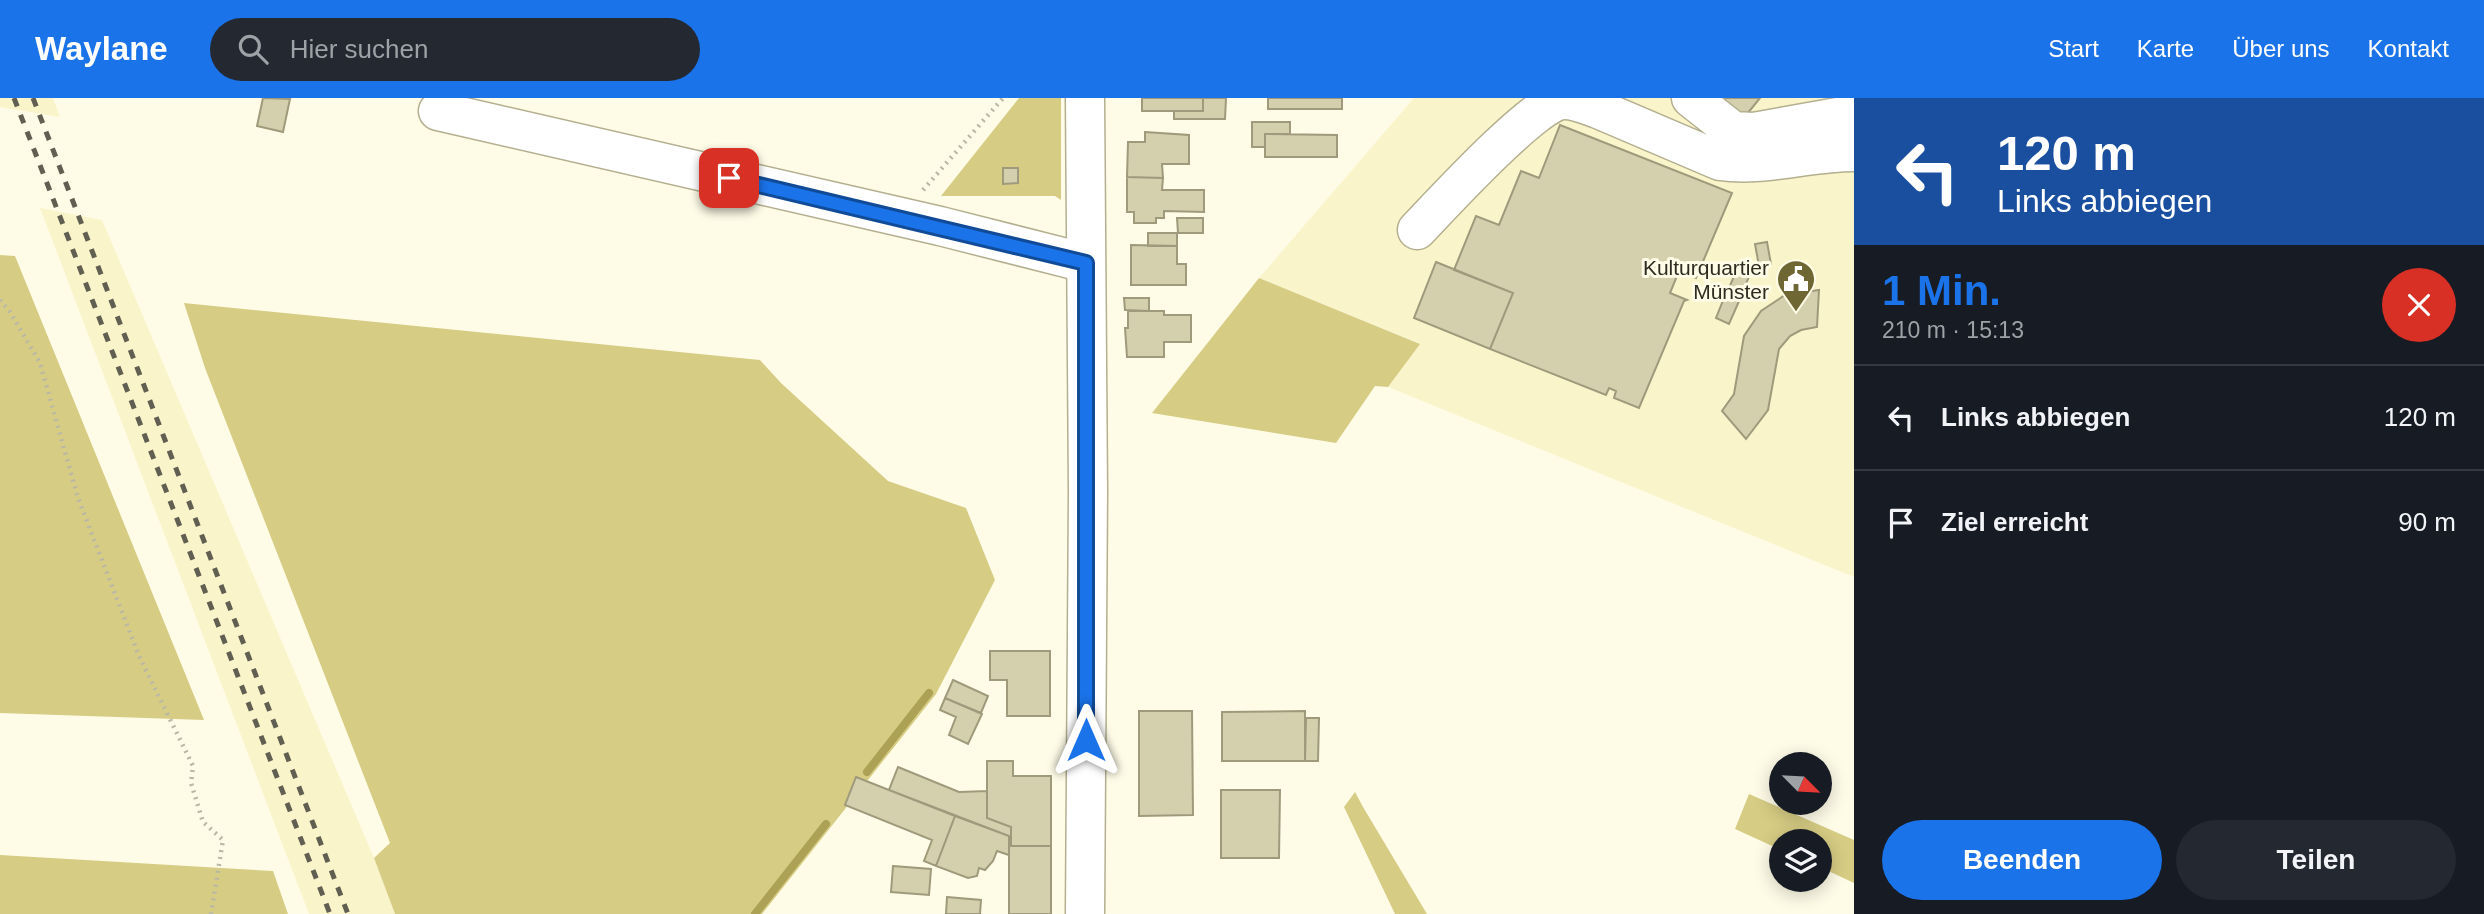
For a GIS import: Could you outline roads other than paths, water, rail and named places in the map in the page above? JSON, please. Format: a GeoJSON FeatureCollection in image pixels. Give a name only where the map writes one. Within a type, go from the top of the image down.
{"type":"FeatureCollection","features":[{"type":"Feature","properties":{"kind":"street"},"geometry":{"type":"LineString","coordinates":[[1085,98],[1088,492],[1085,914]]}},
{"type":"Feature","properties":{"kind":"street"},"geometry":{"type":"LineString","coordinates":[[1691,98],[1733,131],[1754,132],[1854,114]]}},
{"type":"Feature","properties":{"kind":"street"},"geometry":{"type":"LineString","coordinates":[[1417,230],[1488,156],[1544,108],[1560,100],[1579,102],[1598,109],[1720,161],[1739,164],[1829,152],[1854,152]]}},
{"type":"Feature","properties":{"kind":"street"},"geometry":{"type":"LineString","coordinates":[[438,111],[926,223],[1086,263]]}},
{"type":"Feature","properties":{"kind":"waterway"},"geometry":{"type":"LineString","coordinates":[[867,772],[929,693]]}},
{"type":"Feature","properties":{"kind":"waterway"},"geometry":{"type":"LineString","coordinates":[[755,914],[826,824]]}},
{"type":"Feature","properties":{"kind":"railway"},"geometry":{"type":"LineString","coordinates":[[14,98],[330,914]]}},
{"type":"Feature","properties":{"kind":"railway"},"geometry":{"type":"LineString","coordinates":[[33,98],[348,914]]}},
{"type":"Feature","properties":{"kind":"place","name":"Kulturquartier Münster"},"geometry":{"type":"Point","coordinates":[1796,313]}}]}
